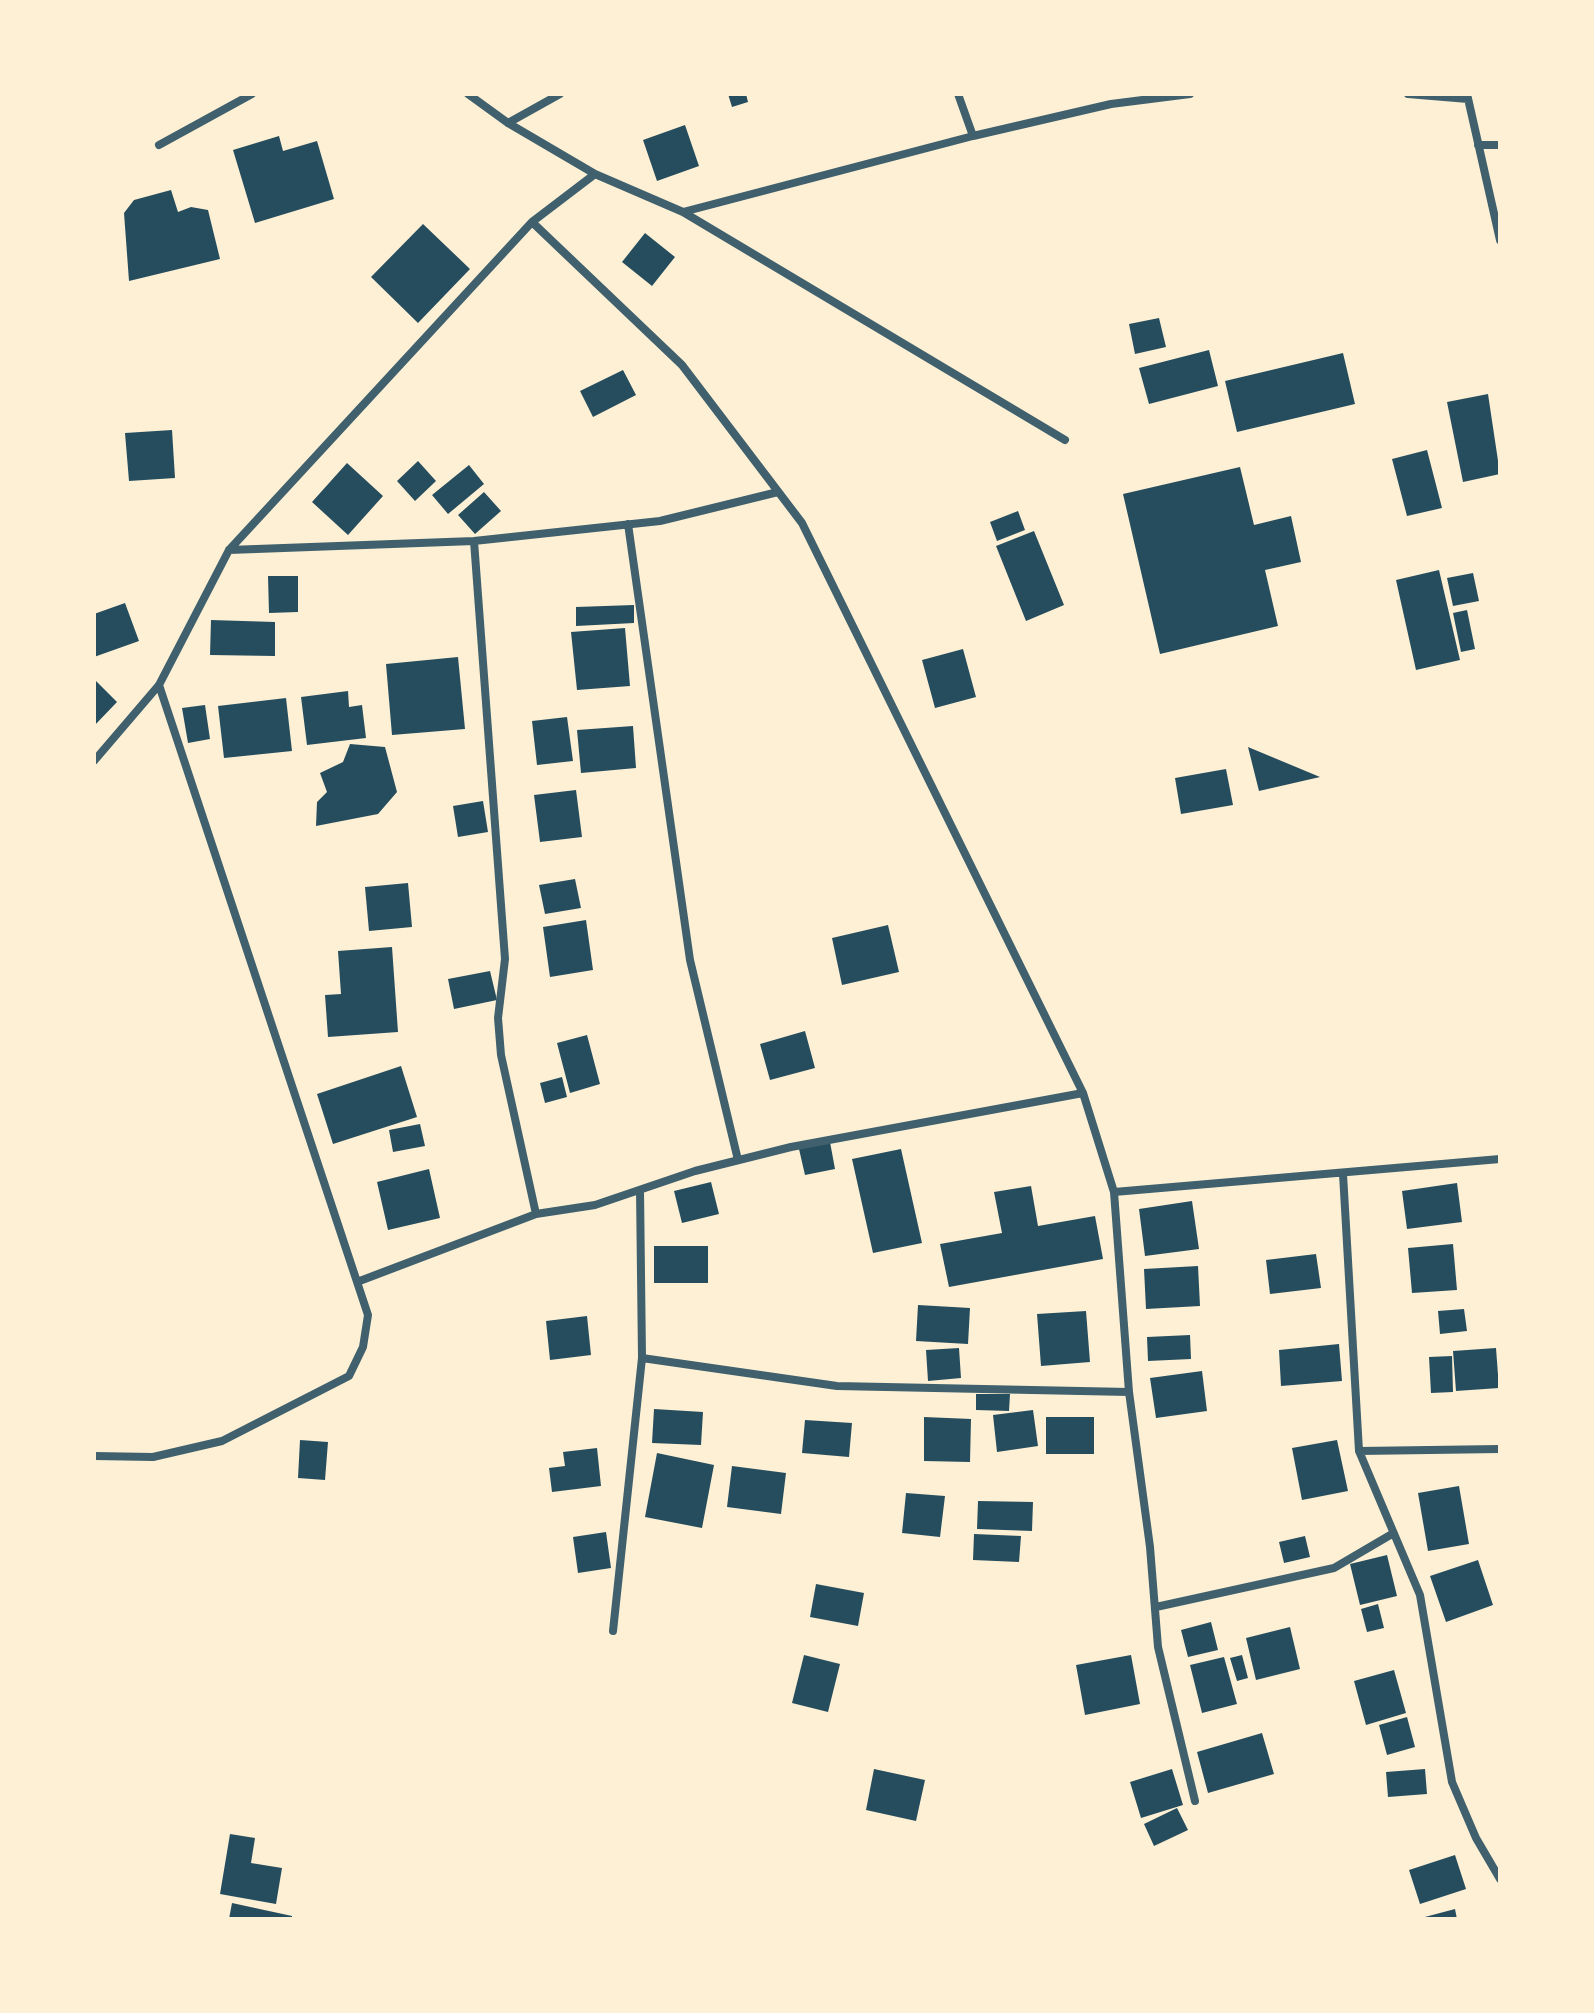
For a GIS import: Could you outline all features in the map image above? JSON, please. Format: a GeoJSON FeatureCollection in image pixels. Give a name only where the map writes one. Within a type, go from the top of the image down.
{"type":"FeatureCollection","features":[{"type":"Feature","properties":{"kind":"street"},"geometry":{"type":"LineString","coordinates":[[159,145],[252,94]]}},
{"type":"Feature","properties":{"kind":"street"},"geometry":{"type":"LineString","coordinates":[[468,94],[508,123],[595,174],[683,212],[1065,440]]}},
{"type":"Feature","properties":{"kind":"street"},"geometry":{"type":"LineString","coordinates":[[508,123],[560,94]]}},
{"type":"Feature","properties":{"kind":"street"},"geometry":{"type":"LineString","coordinates":[[958,94],[973,136]]}},
{"type":"Feature","properties":{"kind":"street"},"geometry":{"type":"LineString","coordinates":[[683,212],[973,136],[1111,104],[1190,94]]}},
{"type":"Feature","properties":{"kind":"street"},"geometry":{"type":"LineString","coordinates":[[1408,94],[1467,97],[1500,240]]}},
{"type":"Feature","properties":{"kind":"street"},"geometry":{"type":"LineString","coordinates":[[1478,145],[1500,145]]}},
{"type":"Feature","properties":{"kind":"street"},"geometry":{"type":"LineString","coordinates":[[94,761],[159,685],[229,550],[532,222],[595,174]]}},
{"type":"Feature","properties":{"kind":"street"},"geometry":{"type":"LineString","coordinates":[[532,222],[682,365],[802,523],[1083,1093],[1114,1192],[1129,1392],[1156,1607],[1158,1647],[1195,1801]]}},
{"type":"Feature","properties":{"kind":"street"},"geometry":{"type":"LineString","coordinates":[[229,550],[474,541],[660,521],[778,492]]}},
{"type":"Feature","properties":{"kind":"street"},"geometry":{"type":"LineString","coordinates":[[628,524],[690,960],[738,1160]]}},
{"type":"Feature","properties":{"kind":"street"},"geometry":{"type":"LineString","coordinates":[[474,541],[505,959],[498,1018],[501,1055],[536,1214]]}},
{"type":"Feature","properties":{"kind":"street"},"geometry":{"type":"LineString","coordinates":[[94,1456],[153,1457],[222,1441],[349,1376],[363,1347],[368,1315],[159,685]]}},
{"type":"Feature","properties":{"kind":"street"},"geometry":{"type":"LineString","coordinates":[[357,1282],[536,1214],[595,1205],[738,1160],[821,1141],[1083,1093]]}},
{"type":"Feature","properties":{"kind":"street"},"geometry":{"type":"LineString","coordinates":[[1114,1192],[1500,1159]]}},
{"type":"Feature","properties":{"kind":"street"},"geometry":{"type":"LineString","coordinates":[[1343,1174],[1359,1451],[1420,1595],[1452,1782],[1476,1838],[1500,1879]]}},
{"type":"Feature","properties":{"kind":"street"},"geometry":{"type":"LineString","coordinates":[[613,1631],[642,1358],[640,1190]]}},
{"type":"Feature","properties":{"kind":"street"},"geometry":{"type":"LineString","coordinates":[[642,1358],[837,1386],[1129,1392]]}},
{"type":"Feature","properties":{"kind":"street"},"geometry":{"type":"LineString","coordinates":[[1359,1451],[1500,1449]]}},
{"type":"Feature","properties":{"kind":"street"},"geometry":{"type":"LineString","coordinates":[[1156,1607],[1334,1568],[1392,1534]]}},
{"type":"Feature","properties":{"kind":"building"},"geometry":{"type":"Polygon","coordinates":[[[728,94],[746,94],[748,102],[732,107],[728,94]]]}},
{"type":"Feature","properties":{"kind":"building"},"geometry":{"type":"Polygon","coordinates":[[[685,125],[699,166],[657,181],[643,140],[685,125]]]}},
{"type":"Feature","properties":{"kind":"building"},"geometry":{"type":"Polygon","coordinates":[[[279,136],[283,151],[317,141],[334,199],[255,223],[233,150],[279,136]]]}},
{"type":"Feature","properties":{"kind":"building"},"geometry":{"type":"Polygon","coordinates":[[[171,190],[178,212],[191,207],[208,210],[220,259],[129,281],[124,213],[134,200],[171,190]]]}},
{"type":"Feature","properties":{"kind":"building"},"geometry":{"type":"Polygon","coordinates":[[[423,224],[470,269],[418,323],[371,277],[423,224]]]}},
{"type":"Feature","properties":{"kind":"building"},"geometry":{"type":"Polygon","coordinates":[[[645,233],[675,257],[652,286],[622,262],[645,233]]]}},
{"type":"Feature","properties":{"kind":"building"},"geometry":{"type":"Polygon","coordinates":[[[1159,318],[1166,347],[1135,354],[1129,324],[1159,318]]]}},
{"type":"Feature","properties":{"kind":"building"},"geometry":{"type":"Polygon","coordinates":[[[1209,350],[1218,386],[1149,404],[1139,368],[1209,350]]]}},
{"type":"Feature","properties":{"kind":"building"},"geometry":{"type":"Polygon","coordinates":[[[1343,353],[1355,404],[1237,432],[1225,381],[1343,353]]]}},
{"type":"Feature","properties":{"kind":"building"},"geometry":{"type":"Polygon","coordinates":[[[623,370],[636,395],[593,417],[580,391],[623,370]]]}},
{"type":"Feature","properties":{"kind":"building"},"geometry":{"type":"Polygon","coordinates":[[[1488,394],[1500,474],[1463,482],[1447,402],[1488,394]]]}},
{"type":"Feature","properties":{"kind":"building"},"geometry":{"type":"Polygon","coordinates":[[[172,430],[175,478],[129,481],[125,433],[172,430]]]}},
{"type":"Feature","properties":{"kind":"building"},"geometry":{"type":"Polygon","coordinates":[[[1427,450],[1442,508],[1407,516],[1392,459],[1427,450]]]}},
{"type":"Feature","properties":{"kind":"building"},"geometry":{"type":"Polygon","coordinates":[[[418,461],[436,481],[415,501],[397,481],[418,461]]]}},
{"type":"Feature","properties":{"kind":"building"},"geometry":{"type":"Polygon","coordinates":[[[347,463],[383,496],[348,535],[312,502],[347,463]]]}},
{"type":"Feature","properties":{"kind":"building"},"geometry":{"type":"Polygon","coordinates":[[[469,465],[484,484],[448,514],[432,495],[469,465]]]}},
{"type":"Feature","properties":{"kind":"building"},"geometry":{"type":"Polygon","coordinates":[[[1240,467],[1254,525],[1291,516],[1301,562],[1265,570],[1278,626],[1160,654],[1123,494],[1240,467]]]}},
{"type":"Feature","properties":{"kind":"building"},"geometry":{"type":"Polygon","coordinates":[[[484,492],[501,511],[475,534],[458,515],[484,492]]]}},
{"type":"Feature","properties":{"kind":"building"},"geometry":{"type":"Polygon","coordinates":[[[1018,511],[1025,530],[997,541],[990,522],[1018,511]]]}},
{"type":"Feature","properties":{"kind":"building"},"geometry":{"type":"Polygon","coordinates":[[[1034,531],[1064,605],[1026,621],[996,546],[1034,531]]]}},
{"type":"Feature","properties":{"kind":"building"},"geometry":{"type":"Polygon","coordinates":[[[1439,570],[1460,660],[1416,670],[1396,580],[1439,570]]]}},
{"type":"Feature","properties":{"kind":"building"},"geometry":{"type":"Polygon","coordinates":[[[1473,573],[1479,601],[1453,606],[1447,578],[1473,573]]]}},
{"type":"Feature","properties":{"kind":"building"},"geometry":{"type":"Polygon","coordinates":[[[268,576],[298,576],[298,612],[269,613],[268,576]]]}},
{"type":"Feature","properties":{"kind":"building"},"geometry":{"type":"Polygon","coordinates":[[[125,603],[139,641],[94,657],[94,614],[125,603]]]}},
{"type":"Feature","properties":{"kind":"building"},"geometry":{"type":"Polygon","coordinates":[[[634,605],[634,623],[576,626],[576,607],[634,605]]]}},
{"type":"Feature","properties":{"kind":"building"},"geometry":{"type":"Polygon","coordinates":[[[1467,610],[1475,649],[1461,652],[1453,613],[1467,610]]]}},
{"type":"Feature","properties":{"kind":"building"},"geometry":{"type":"Polygon","coordinates":[[[211,620],[275,622],[275,656],[210,655],[211,620]]]}},
{"type":"Feature","properties":{"kind":"building"},"geometry":{"type":"Polygon","coordinates":[[[625,628],[630,686],[577,690],[571,632],[625,628]]]}},
{"type":"Feature","properties":{"kind":"building"},"geometry":{"type":"Polygon","coordinates":[[[963,649],[976,697],[935,708],[922,660],[963,649]]]}},
{"type":"Feature","properties":{"kind":"building"},"geometry":{"type":"Polygon","coordinates":[[[458,657],[465,729],[392,735],[386,664],[458,657]]]}},
{"type":"Feature","properties":{"kind":"building"},"geometry":{"type":"Polygon","coordinates":[[[94,679],[117,702],[94,726],[94,679]]]}},
{"type":"Feature","properties":{"kind":"building"},"geometry":{"type":"Polygon","coordinates":[[[348,691],[349,707],[362,705],[366,738],[307,745],[301,697],[348,691]]]}},
{"type":"Feature","properties":{"kind":"building"},"geometry":{"type":"Polygon","coordinates":[[[286,698],[292,751],[224,758],[218,706],[286,698]]]}},
{"type":"Feature","properties":{"kind":"building"},"geometry":{"type":"Polygon","coordinates":[[[205,705],[210,739],[188,743],[182,708],[205,705]]]}},
{"type":"Feature","properties":{"kind":"building"},"geometry":{"type":"Polygon","coordinates":[[[567,717],[573,761],[537,765],[532,721],[567,717]]]}},
{"type":"Feature","properties":{"kind":"building"},"geometry":{"type":"Polygon","coordinates":[[[633,726],[636,768],[581,773],[577,730],[633,726]]]}},
{"type":"Feature","properties":{"kind":"building"},"geometry":{"type":"Polygon","coordinates":[[[350,744],[385,747],[397,792],[378,814],[316,826],[317,802],[327,792],[320,773],[343,762],[350,744]]]}},
{"type":"Feature","properties":{"kind":"building"},"geometry":{"type":"Polygon","coordinates":[[[1248,747],[1320,777],[1259,791],[1248,747]]]}},
{"type":"Feature","properties":{"kind":"building"},"geometry":{"type":"Polygon","coordinates":[[[1226,769],[1233,805],[1181,814],[1175,778],[1226,769]]]}},
{"type":"Feature","properties":{"kind":"building"},"geometry":{"type":"Polygon","coordinates":[[[576,790],[582,837],[540,842],[534,795],[576,790]]]}},
{"type":"Feature","properties":{"kind":"building"},"geometry":{"type":"Polygon","coordinates":[[[483,801],[488,832],[458,837],[453,806],[483,801]]]}},
{"type":"Feature","properties":{"kind":"building"},"geometry":{"type":"Polygon","coordinates":[[[575,879],[581,908],[545,914],[539,885],[575,879]]]}},
{"type":"Feature","properties":{"kind":"building"},"geometry":{"type":"Polygon","coordinates":[[[408,883],[412,927],[369,931],[365,887],[408,883]]]}},
{"type":"Feature","properties":{"kind":"building"},"geometry":{"type":"Polygon","coordinates":[[[586,920],[593,970],[550,977],[543,927],[586,920]]]}},
{"type":"Feature","properties":{"kind":"building"},"geometry":{"type":"Polygon","coordinates":[[[888,925],[899,972],[842,985],[832,938],[888,925]]]}},
{"type":"Feature","properties":{"kind":"building"},"geometry":{"type":"Polygon","coordinates":[[[392,947],[398,1032],[328,1037],[325,995],[341,994],[338,951],[392,947]]]}},
{"type":"Feature","properties":{"kind":"building"},"geometry":{"type":"Polygon","coordinates":[[[490,971],[497,1000],[454,1009],[448,979],[490,971]]]}},
{"type":"Feature","properties":{"kind":"building"},"geometry":{"type":"Polygon","coordinates":[[[805,1031],[815,1068],[770,1080],[760,1044],[805,1031]]]}},
{"type":"Feature","properties":{"kind":"building"},"geometry":{"type":"Polygon","coordinates":[[[587,1035],[600,1084],[570,1093],[557,1043],[587,1035]]]}},
{"type":"Feature","properties":{"kind":"building"},"geometry":{"type":"Polygon","coordinates":[[[401,1066],[417,1117],[333,1144],[317,1094],[401,1066]]]}},
{"type":"Feature","properties":{"kind":"building"},"geometry":{"type":"Polygon","coordinates":[[[562,1077],[567,1097],[545,1103],[540,1083],[562,1077]]]}},
{"type":"Feature","properties":{"kind":"building"},"geometry":{"type":"Polygon","coordinates":[[[420,1124],[425,1146],[393,1152],[389,1130],[420,1124]]]}},
{"type":"Feature","properties":{"kind":"building"},"geometry":{"type":"Polygon","coordinates":[[[830,1142],[835,1169],[805,1175],[799,1149],[830,1142]]]}},
{"type":"Feature","properties":{"kind":"building"},"geometry":{"type":"Polygon","coordinates":[[[901,1149],[922,1243],[873,1253],[852,1159],[901,1149]]]}},
{"type":"Feature","properties":{"kind":"building"},"geometry":{"type":"Polygon","coordinates":[[[429,1169],[440,1218],[388,1230],[377,1182],[429,1169]]]}},
{"type":"Feature","properties":{"kind":"building"},"geometry":{"type":"Polygon","coordinates":[[[711,1182],[719,1214],[682,1223],[674,1191],[711,1182]]]}},
{"type":"Feature","properties":{"kind":"building"},"geometry":{"type":"Polygon","coordinates":[[[1457,1183],[1462,1222],[1407,1229],[1402,1191],[1457,1183]]]}},
{"type":"Feature","properties":{"kind":"building"},"geometry":{"type":"Polygon","coordinates":[[[1031,1186],[1038,1226],[1095,1216],[1103,1259],[949,1287],[940,1244],[1002,1233],[994,1192],[1031,1186]]]}},
{"type":"Feature","properties":{"kind":"building"},"geometry":{"type":"Polygon","coordinates":[[[1192,1201],[1199,1249],[1145,1256],[1139,1209],[1192,1201]]]}},
{"type":"Feature","properties":{"kind":"building"},"geometry":{"type":"Polygon","coordinates":[[[1453,1244],[1457,1290],[1412,1293],[1408,1248],[1453,1244]]]}},
{"type":"Feature","properties":{"kind":"building"},"geometry":{"type":"Polygon","coordinates":[[[654,1246],[708,1246],[708,1283],[654,1283],[654,1246]]]}},
{"type":"Feature","properties":{"kind":"building"},"geometry":{"type":"Polygon","coordinates":[[[1316,1254],[1321,1288],[1270,1294],[1266,1260],[1316,1254]]]}},
{"type":"Feature","properties":{"kind":"building"},"geometry":{"type":"Polygon","coordinates":[[[1198,1266],[1200,1306],[1146,1309],[1144,1269],[1198,1266]]]}},
{"type":"Feature","properties":{"kind":"building"},"geometry":{"type":"Polygon","coordinates":[[[918,1305],[970,1308],[968,1344],[916,1341],[918,1305]]]}},
{"type":"Feature","properties":{"kind":"building"},"geometry":{"type":"Polygon","coordinates":[[[1464,1309],[1467,1331],[1440,1334],[1438,1311],[1464,1309]]]}},
{"type":"Feature","properties":{"kind":"building"},"geometry":{"type":"Polygon","coordinates":[[[1086,1311],[1090,1362],[1041,1366],[1037,1314],[1086,1311]]]}},
{"type":"Feature","properties":{"kind":"building"},"geometry":{"type":"Polygon","coordinates":[[[587,1316],[591,1355],[550,1360],[546,1321],[587,1316]]]}},
{"type":"Feature","properties":{"kind":"building"},"geometry":{"type":"Polygon","coordinates":[[[1190,1335],[1191,1359],[1148,1361],[1147,1337],[1190,1335]]]}},
{"type":"Feature","properties":{"kind":"building"},"geometry":{"type":"Polygon","coordinates":[[[1339,1344],[1342,1381],[1281,1386],[1279,1350],[1339,1344]]]}},
{"type":"Feature","properties":{"kind":"building"},"geometry":{"type":"Polygon","coordinates":[[[959,1348],[961,1378],[928,1381],[926,1350],[959,1348]]]}},
{"type":"Feature","properties":{"kind":"building"},"geometry":{"type":"Polygon","coordinates":[[[1496,1348],[1499,1388],[1456,1391],[1453,1351],[1496,1348]]]}},
{"type":"Feature","properties":{"kind":"building"},"geometry":{"type":"Polygon","coordinates":[[[1452,1356],[1453,1392],[1431,1393],[1429,1357],[1452,1356]]]}},
{"type":"Feature","properties":{"kind":"building"},"geometry":{"type":"Polygon","coordinates":[[[1202,1371],[1207,1411],[1156,1418],[1150,1378],[1202,1371]]]}},
{"type":"Feature","properties":{"kind":"building"},"geometry":{"type":"Polygon","coordinates":[[[976,1394],[1010,1394],[1009,1411],[976,1410],[976,1394]]]}},
{"type":"Feature","properties":{"kind":"building"},"geometry":{"type":"Polygon","coordinates":[[[654,1409],[703,1412],[701,1445],[652,1443],[654,1409]]]}},
{"type":"Feature","properties":{"kind":"building"},"geometry":{"type":"Polygon","coordinates":[[[1033,1410],[1038,1446],[997,1452],[993,1415],[1033,1410]]]}},
{"type":"Feature","properties":{"kind":"building"},"geometry":{"type":"Polygon","coordinates":[[[924,1417],[971,1419],[970,1462],[924,1461],[924,1417]]]}},
{"type":"Feature","properties":{"kind":"building"},"geometry":{"type":"Polygon","coordinates":[[[1046,1417],[1094,1417],[1094,1454],[1046,1454],[1046,1417]]]}},
{"type":"Feature","properties":{"kind":"building"},"geometry":{"type":"Polygon","coordinates":[[[805,1420],[852,1423],[849,1457],[802,1453],[805,1420]]]}},
{"type":"Feature","properties":{"kind":"building"},"geometry":{"type":"Polygon","coordinates":[[[300,1440],[328,1442],[325,1480],[298,1478],[300,1440]]]}},
{"type":"Feature","properties":{"kind":"building"},"geometry":{"type":"Polygon","coordinates":[[[1337,1440],[1348,1491],[1302,1500],[1292,1448],[1337,1440]]]}},
{"type":"Feature","properties":{"kind":"building"},"geometry":{"type":"Polygon","coordinates":[[[597,1448],[601,1486],[552,1492],[549,1468],[565,1466],[563,1452],[597,1448]]]}},
{"type":"Feature","properties":{"kind":"building"},"geometry":{"type":"Polygon","coordinates":[[[657,1453],[714,1465],[702,1528],[645,1517],[657,1453]]]}},
{"type":"Feature","properties":{"kind":"building"},"geometry":{"type":"Polygon","coordinates":[[[732,1466],[786,1473],[781,1514],[727,1507],[732,1466]]]}},
{"type":"Feature","properties":{"kind":"building"},"geometry":{"type":"Polygon","coordinates":[[[1459,1486],[1469,1544],[1428,1551],[1418,1493],[1459,1486]]]}},
{"type":"Feature","properties":{"kind":"building"},"geometry":{"type":"Polygon","coordinates":[[[906,1493],[945,1496],[940,1537],[902,1533],[906,1493]]]}},
{"type":"Feature","properties":{"kind":"building"},"geometry":{"type":"Polygon","coordinates":[[[978,1501],[1033,1502],[1032,1531],[977,1529],[978,1501]]]}},
{"type":"Feature","properties":{"kind":"building"},"geometry":{"type":"Polygon","coordinates":[[[606,1532],[611,1568],[578,1573],[573,1537],[606,1532]]]}},
{"type":"Feature","properties":{"kind":"building"},"geometry":{"type":"Polygon","coordinates":[[[974,1534],[1021,1536],[1019,1562],[973,1560],[974,1534]]]}},
{"type":"Feature","properties":{"kind":"building"},"geometry":{"type":"Polygon","coordinates":[[[1305,1536],[1310,1557],[1284,1563],[1279,1542],[1305,1536]]]}},
{"type":"Feature","properties":{"kind":"building"},"geometry":{"type":"Polygon","coordinates":[[[1387,1555],[1397,1596],[1360,1605],[1350,1564],[1387,1555]]]}},
{"type":"Feature","properties":{"kind":"building"},"geometry":{"type":"Polygon","coordinates":[[[1478,1560],[1493,1605],[1446,1622],[1430,1576],[1478,1560]]]}},
{"type":"Feature","properties":{"kind":"building"},"geometry":{"type":"Polygon","coordinates":[[[816,1584],[864,1593],[858,1626],[810,1617],[816,1584]]]}},
{"type":"Feature","properties":{"kind":"building"},"geometry":{"type":"Polygon","coordinates":[[[1378,1604],[1384,1628],[1367,1632],[1361,1609],[1378,1604]]]}},
{"type":"Feature","properties":{"kind":"building"},"geometry":{"type":"Polygon","coordinates":[[[1211,1622],[1218,1650],[1188,1657],[1181,1630],[1211,1622]]]}},
{"type":"Feature","properties":{"kind":"building"},"geometry":{"type":"Polygon","coordinates":[[[1290,1627],[1300,1669],[1256,1680],[1246,1638],[1290,1627]]]}},
{"type":"Feature","properties":{"kind":"building"},"geometry":{"type":"Polygon","coordinates":[[[804,1655],[840,1664],[828,1712],[792,1703],[804,1655]]]}},
{"type":"Feature","properties":{"kind":"building"},"geometry":{"type":"Polygon","coordinates":[[[1131,1655],[1140,1704],[1085,1715],[1076,1665],[1131,1655]]]}},
{"type":"Feature","properties":{"kind":"building"},"geometry":{"type":"Polygon","coordinates":[[[1242,1655],[1248,1678],[1237,1681],[1230,1658],[1242,1655]]]}},
{"type":"Feature","properties":{"kind":"building"},"geometry":{"type":"Polygon","coordinates":[[[1224,1657],[1237,1704],[1202,1713],[1190,1665],[1224,1657]]]}},
{"type":"Feature","properties":{"kind":"building"},"geometry":{"type":"Polygon","coordinates":[[[1394,1670],[1406,1713],[1366,1725],[1354,1681],[1394,1670]]]}},
{"type":"Feature","properties":{"kind":"building"},"geometry":{"type":"Polygon","coordinates":[[[1407,1717],[1415,1747],[1387,1755],[1379,1725],[1407,1717]]]}},
{"type":"Feature","properties":{"kind":"building"},"geometry":{"type":"Polygon","coordinates":[[[1262,1733],[1274,1774],[1208,1793],[1197,1752],[1262,1733]]]}},
{"type":"Feature","properties":{"kind":"building"},"geometry":{"type":"Polygon","coordinates":[[[874,1769],[925,1780],[916,1821],[866,1810],[874,1769]]]}},
{"type":"Feature","properties":{"kind":"building"},"geometry":{"type":"Polygon","coordinates":[[[1172,1769],[1183,1805],[1141,1818],[1130,1782],[1172,1769]]]}},
{"type":"Feature","properties":{"kind":"building"},"geometry":{"type":"Polygon","coordinates":[[[1425,1769],[1427,1794],[1388,1797],[1386,1772],[1425,1769]]]}},
{"type":"Feature","properties":{"kind":"building"},"geometry":{"type":"Polygon","coordinates":[[[1177,1808],[1188,1830],[1154,1846],[1144,1824],[1177,1808]]]}},
{"type":"Feature","properties":{"kind":"building"},"geometry":{"type":"Polygon","coordinates":[[[230,1834],[255,1838],[251,1863],[282,1868],[276,1904],[220,1894],[230,1834]]]}},
{"type":"Feature","properties":{"kind":"building"},"geometry":{"type":"Polygon","coordinates":[[[1455,1855],[1466,1889],[1420,1904],[1409,1870],[1455,1855]]]}},
{"type":"Feature","properties":{"kind":"building"},"geometry":{"type":"Polygon","coordinates":[[[232,1903],[292,1916],[292,1919],[229,1919],[232,1903]]]}},
{"type":"Feature","properties":{"kind":"building"},"geometry":{"type":"Polygon","coordinates":[[[1455,1909],[1457,1919],[1421,1918],[1455,1909]]]}}]}
